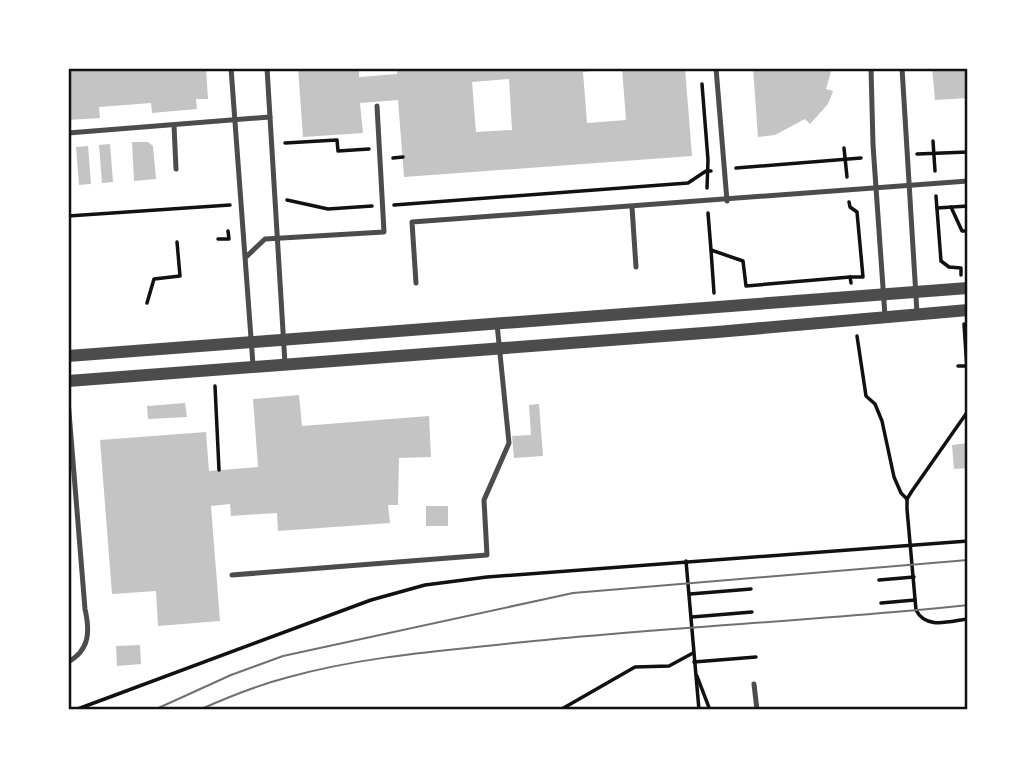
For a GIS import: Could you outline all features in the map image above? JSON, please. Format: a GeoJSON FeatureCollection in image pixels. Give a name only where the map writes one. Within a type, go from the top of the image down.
{"type":"FeatureCollection","features":[{"type":"Feature","properties":{"kind":"street"},"geometry":{"type":"LineString","coordinates":[[68,356],[965,289]]}},
{"type":"Feature","properties":{"kind":"street"},"geometry":{"type":"LineString","coordinates":[[68,381],[965,310]]}},
{"type":"Feature","properties":{"kind":"lane"},"geometry":{"type":"LineString","coordinates":[[231,68],[253,367]]}},
{"type":"Feature","properties":{"kind":"lane"},"geometry":{"type":"LineString","coordinates":[[267,68],[285,364]]}},
{"type":"Feature","properties":{"kind":"lane"},"geometry":{"type":"LineString","coordinates":[[716,68],[727,201]]}},
{"type":"Feature","properties":{"kind":"lane"},"geometry":{"type":"LineString","coordinates":[[871,68],[885,316]]}},
{"type":"Feature","properties":{"kind":"lane"},"geometry":{"type":"LineString","coordinates":[[902,68],[917,313]]}},
{"type":"Feature","properties":{"kind":"lane"},"geometry":{"type":"LineString","coordinates":[[246,257],[265,239],[384,232],[377,106]]}},
{"type":"Feature","properties":{"kind":"lane"},"geometry":{"type":"LineString","coordinates":[[68,133],[270,117]]}},
{"type":"Feature","properties":{"kind":"lane"},"geometry":{"type":"LineString","coordinates":[[174,125],[176,169]]}},
{"type":"Feature","properties":{"kind":"lane"},"geometry":{"type":"LineString","coordinates":[[416,283],[412,222],[727,201],[968,181]]}},
{"type":"Feature","properties":{"kind":"lane"},"geometry":{"type":"LineString","coordinates":[[632,207],[636,267]]}},
{"type":"Feature","properties":{"kind":"lane"},"geometry":{"type":"LineString","coordinates":[[232,575],[487,555],[484,500],[509,443],[497,324]]}},
{"type":"Feature","properties":{"kind":"lane"},"geometry":{"type":"LineString","coordinates":[[68,400],[85,609],[89,629],[84,649],[68,662]]}},
{"type":"Feature","properties":{"kind":"lane"},"geometry":{"type":"LineString","coordinates":[[754,684],[757,710]]}},
{"type":"Feature","properties":{"kind":"path"},"geometry":{"type":"LineString","coordinates":[[702,81],[711,250],[743,261],[746,286],[863,277],[857,212],[850,206],[844,148]]}},
{"type":"Feature","properties":{"kind":"path"},"geometry":{"type":"LineString","coordinates":[[272,143],[337,140],[338,151],[379,149]]}},
{"type":"Feature","properties":{"kind":"path"},"geometry":{"type":"LineString","coordinates":[[933,141],[941,261],[949,267],[961,268],[965,289]]}},
{"type":"Feature","properties":{"kind":"path"},"geometry":{"type":"LineString","coordinates":[[908,155],[968,152]]}},
{"type":"Feature","properties":{"kind":"path"},"geometry":{"type":"LineString","coordinates":[[276,201],[289,200],[328,209],[688,183],[706,171],[874,156]]}},
{"type":"Feature","properties":{"kind":"path"},"geometry":{"type":"LineString","coordinates":[[226,194],[227,216]]}},
{"type":"Feature","properties":{"kind":"path"},"geometry":{"type":"LineString","coordinates":[[68,216],[242,204]]}},
{"type":"Feature","properties":{"kind":"path"},"geometry":{"type":"LineString","coordinates":[[937,208],[968,205]]}},
{"type":"Feature","properties":{"kind":"path"},"geometry":{"type":"LineString","coordinates":[[951,207],[962,231],[968,231]]}},
{"type":"Feature","properties":{"kind":"path"},"geometry":{"type":"LineString","coordinates":[[218,239],[229,239],[228,227]]}},
{"type":"Feature","properties":{"kind":"path"},"geometry":{"type":"LineString","coordinates":[[147,303],[154,279],[180,276],[177,242]]}},
{"type":"Feature","properties":{"kind":"path"},"geometry":{"type":"LineString","coordinates":[[850,277],[853,297]]}},
{"type":"Feature","properties":{"kind":"path"},"geometry":{"type":"LineString","coordinates":[[965,310],[968,385]]}},
{"type":"Feature","properties":{"kind":"path"},"geometry":{"type":"LineString","coordinates":[[853,319],[865,374],[866,396],[874,404],[882,421],[894,477],[901,493],[907,499]]}},
{"type":"Feature","properties":{"kind":"path"},"geometry":{"type":"LineString","coordinates":[[958,366],[966,366]]}},
{"type":"Feature","properties":{"kind":"path"},"geometry":{"type":"LineString","coordinates":[[214,370],[219,470]]}},
{"type":"Feature","properties":{"kind":"path"},"geometry":{"type":"LineString","coordinates":[[968,411],[907,499],[915,600],[920,617],[928,622],[968,619]]}},
{"type":"Feature","properties":{"kind":"path"},"geometry":{"type":"LineString","coordinates":[[75,710],[393,593],[459,579],[968,541]]}},
{"type":"Feature","properties":{"kind":"path"},"geometry":{"type":"LineString","coordinates":[[687,561],[699,710]]}},
{"type":"Feature","properties":{"kind":"path"},"geometry":{"type":"LineString","coordinates":[[879,580],[914,577]]}},
{"type":"Feature","properties":{"kind":"path"},"geometry":{"type":"LineString","coordinates":[[689,594],[751,589]]}},
{"type":"Feature","properties":{"kind":"path"},"geometry":{"type":"LineString","coordinates":[[881,603],[915,600]]}},
{"type":"Feature","properties":{"kind":"path"},"geometry":{"type":"LineString","coordinates":[[691,617],[752,612]]}},
{"type":"Feature","properties":{"kind":"path"},"geometry":{"type":"LineString","coordinates":[[560,710],[635,667],[669,666],[694,653]]}},
{"type":"Feature","properties":{"kind":"path"},"geometry":{"type":"LineString","coordinates":[[694,662],[756,657]]}},
{"type":"Feature","properties":{"kind":"path"},"geometry":{"type":"LineString","coordinates":[[695,670],[710,710]]}},
{"type":"Feature","properties":{"kind":"building"},"geometry":{"type":"Polygon","coordinates":[[[68,68],[206,68],[208,99],[196,99],[197,109],[152,113],[151,103],[99,107],[100,118],[68,120],[68,68]]]}},
{"type":"Feature","properties":{"kind":"building"},"geometry":{"type":"Polygon","coordinates":[[[298,68],[359,68],[359,77],[397,74],[397,68],[601,68],[583,72],[587,123],[626,120],[622,68],[685,68],[692,156],[404,177],[398,100],[360,103],[363,133],[303,137],[298,68]],[[509,79],[472,82],[476,132],[512,130],[509,79]]]}},
{"type":"Feature","properties":{"kind":"building"},"geometry":{"type":"Polygon","coordinates":[[[753,68],[832,68],[826,89],[833,91],[828,104],[810,124],[805,119],[775,135],[758,137],[753,68]]]}},
{"type":"Feature","properties":{"kind":"building"},"geometry":{"type":"Polygon","coordinates":[[[932,68],[968,68],[968,98],[935,100],[932,68]]]}},
{"type":"Feature","properties":{"kind":"building"},"geometry":{"type":"Polygon","coordinates":[[[132,142],[148,142],[153,146],[156,179],[134,181],[132,142]]]}},
{"type":"Feature","properties":{"kind":"building"},"geometry":{"type":"Polygon","coordinates":[[[110,144],[113,182],[102,183],[99,145],[110,144]]]}},
{"type":"Feature","properties":{"kind":"building"},"geometry":{"type":"Polygon","coordinates":[[[88,146],[91,184],[79,185],[76,147],[88,146]]]}},
{"type":"Feature","properties":{"kind":"building"},"geometry":{"type":"Polygon","coordinates":[[[299,395],[302,426],[429,416],[431,457],[399,458],[398,505],[388,505],[390,523],[278,531],[277,513],[231,516],[230,504],[211,506],[220,621],[158,626],[156,591],[112,594],[100,440],[206,432],[209,471],[258,467],[253,399],[299,395]]]}},
{"type":"Feature","properties":{"kind":"building"},"geometry":{"type":"Polygon","coordinates":[[[185,403],[187,417],[148,419],[147,406],[185,403]]]}},
{"type":"Feature","properties":{"kind":"building"},"geometry":{"type":"Polygon","coordinates":[[[539,404],[543,456],[514,458],[512,436],[531,435],[529,405],[539,404]]]}},
{"type":"Feature","properties":{"kind":"building"},"geometry":{"type":"Polygon","coordinates":[[[968,443],[968,468],[954,469],[952,445],[968,443]]]}},
{"type":"Feature","properties":{"kind":"building"},"geometry":{"type":"Polygon","coordinates":[[[426,506],[448,506],[448,526],[426,526],[426,506]]]}},
{"type":"Feature","properties":{"kind":"building"},"geometry":{"type":"Polygon","coordinates":[[[140,645],[141,664],[117,666],[116,646],[140,645]]]}},
{"type":"Feature","properties":{"kind":"tram line"},"geometry":{"type":"LineString","coordinates":[[154,710],[231,675],[283,656],[573,593],[968,560]]}},
{"type":"Feature","properties":{"kind":"tram line"},"geometry":{"type":"LineString","coordinates":[[199,710],[289,677],[344,664],[400,656],[571,637],[968,605]]}}]}
